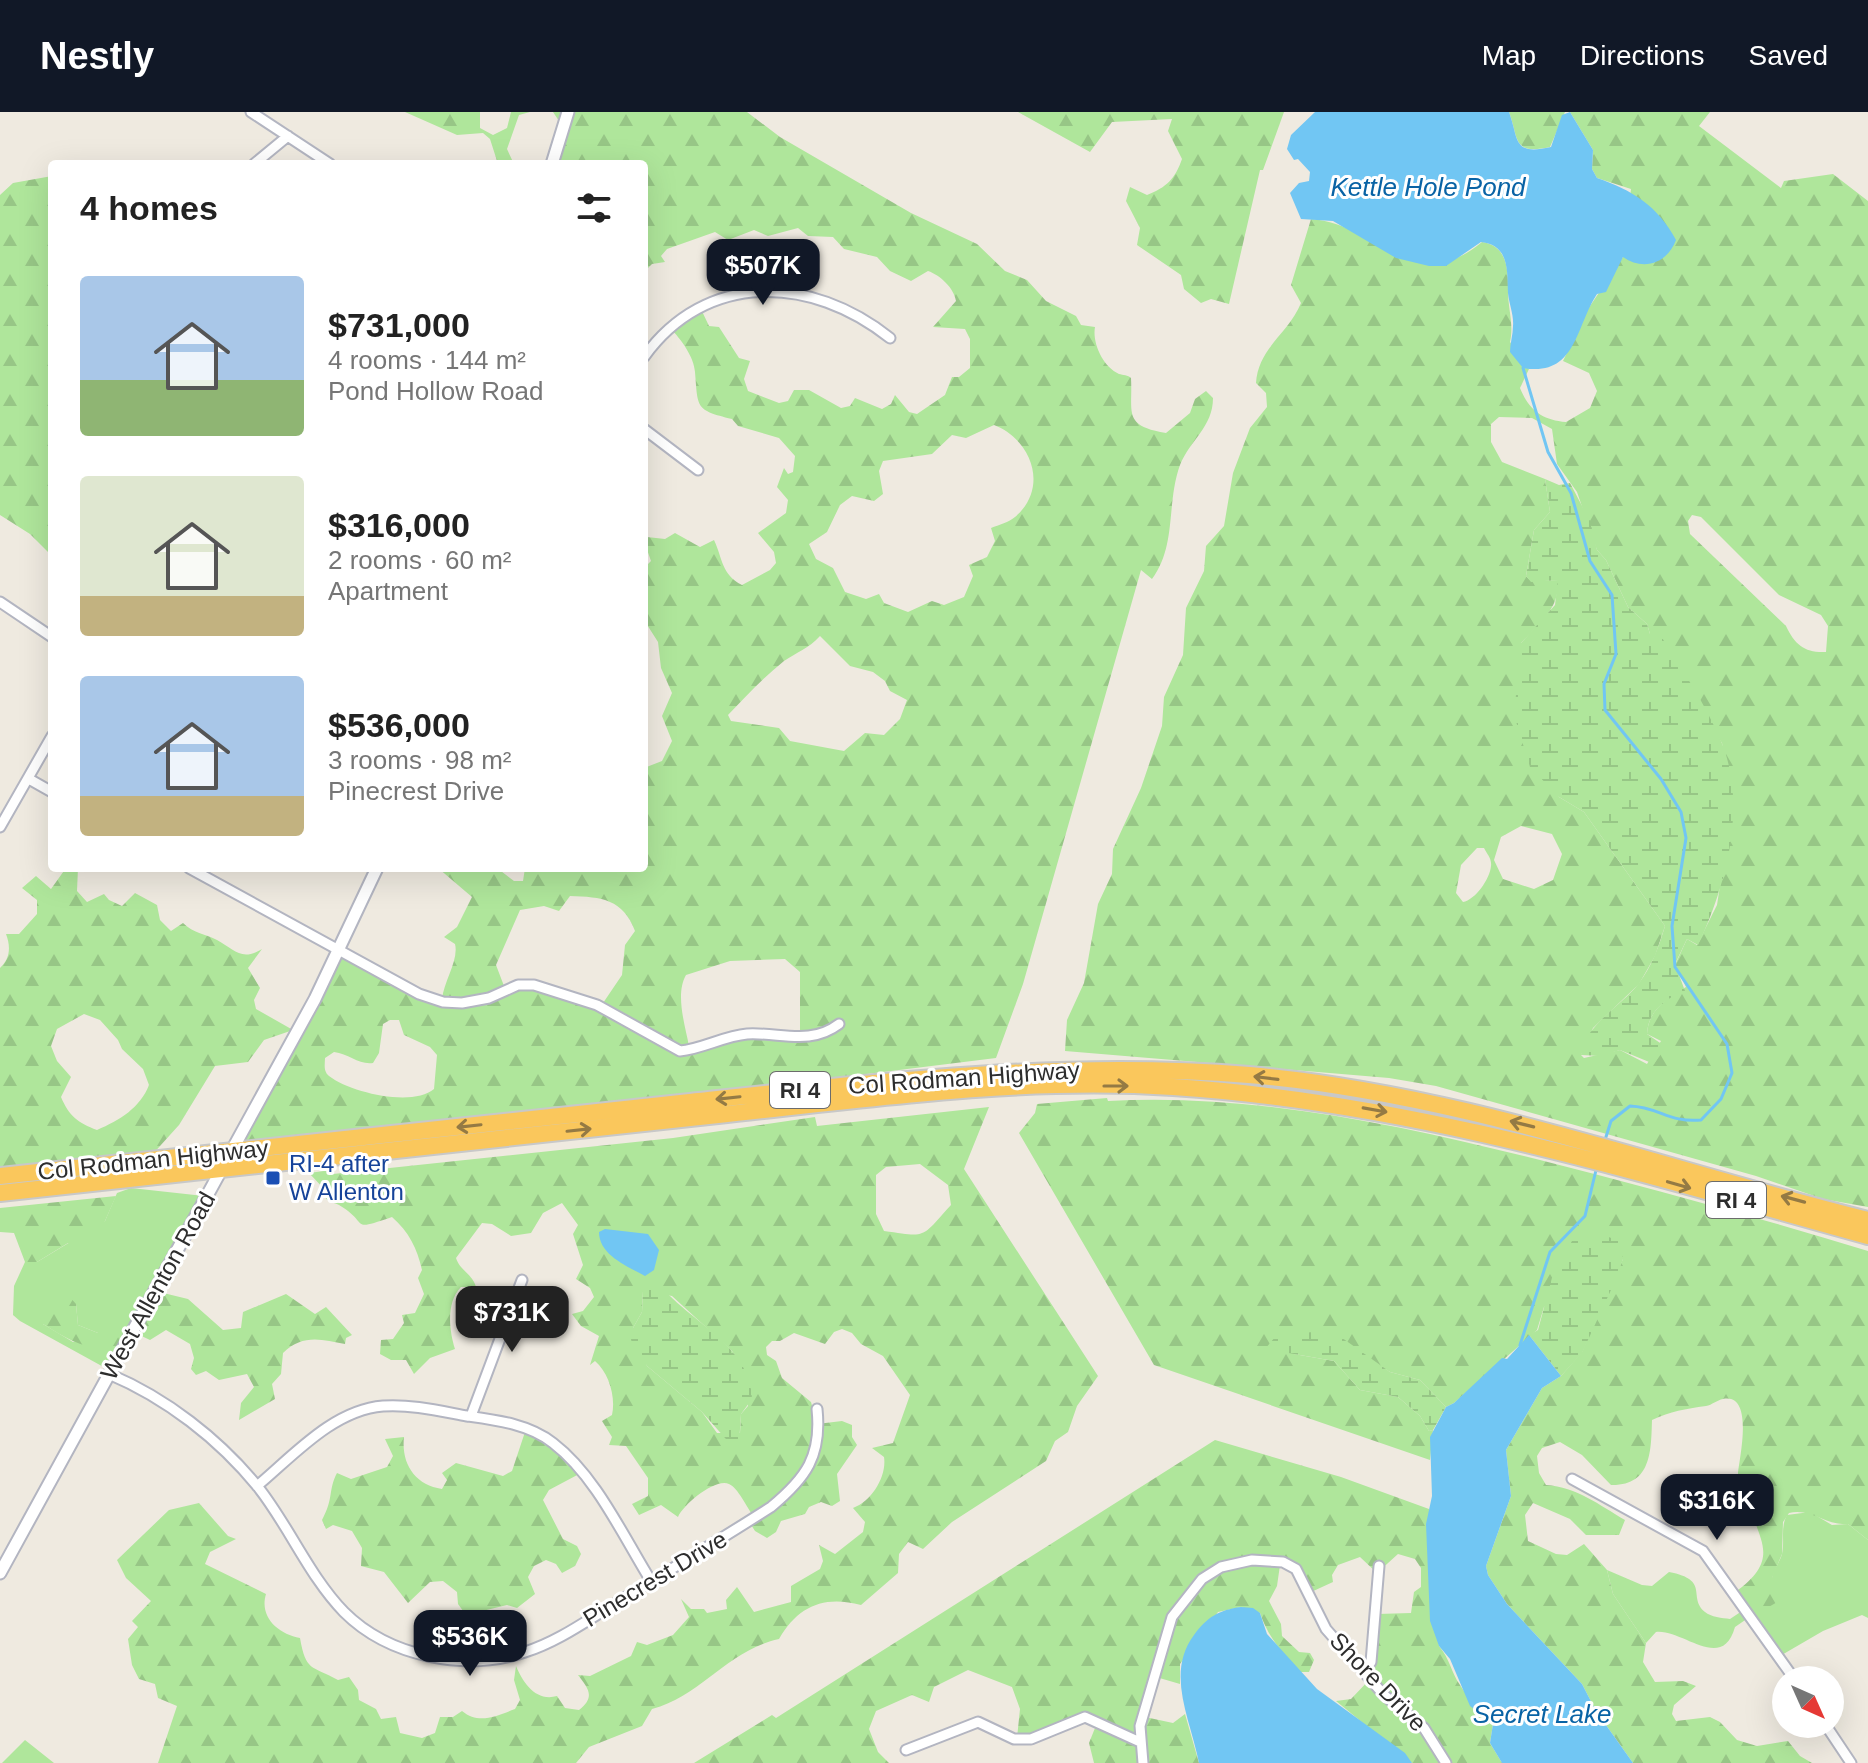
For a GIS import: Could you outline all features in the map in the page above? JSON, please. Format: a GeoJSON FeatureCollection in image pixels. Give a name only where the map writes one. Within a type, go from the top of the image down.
{"type":"FeatureCollection","features":[{"type":"Feature","properties":{"kind":"highway","name":"Col Rodman Highway"},"geometry":{"type":"LineString","coordinates":[[0,1176],[940,1076],[1112,1070],[1251,1076],[1332,1086],[1483,1115],[1600,1155],[1868,1236]]}},
{"type":"Feature","properties":{"kind":"highway","name":"Col Rodman Highway"},"geometry":{"type":"LineString","coordinates":[[0,1193],[966,1089],[1107,1086],[1228,1091],[1352,1106],[1600,1155],[1868,1220]]}},
{"type":"Feature","properties":{"kind":"street"},"geometry":{"type":"LineString","coordinates":[[251,112],[324,160]]}},
{"type":"Feature","properties":{"kind":"street"},"geometry":{"type":"LineString","coordinates":[[553,160],[568,112]]}},
{"type":"Feature","properties":{"kind":"street"},"geometry":{"type":"LineString","coordinates":[[259,160],[288,136]]}},
{"type":"Feature","properties":{"kind":"street"},"geometry":{"type":"LineString","coordinates":[[648,352],[666,329],[688,312],[747,291],[784,292],[821,300],[857,315],[890,338]]}},
{"type":"Feature","properties":{"kind":"street"},"geometry":{"type":"LineString","coordinates":[[648,432],[698,470]]}},
{"type":"Feature","properties":{"kind":"street"},"geometry":{"type":"LineString","coordinates":[[0,602],[48,634]]}},
{"type":"Feature","properties":{"kind":"street"},"geometry":{"type":"LineString","coordinates":[[0,827],[48,743]]}},
{"type":"Feature","properties":{"kind":"street"},"geometry":{"type":"LineString","coordinates":[[29,779],[48,790]]}},
{"type":"Feature","properties":{"kind":"street"},"geometry":{"type":"LineString","coordinates":[[196,872],[419,994],[443,1002],[479,1001],[526,984],[572,995],[680,1051],[746,1034],[810,1038],[828,1033],[839,1024]]}},
{"type":"Feature","properties":{"kind":"street","name":"West Allenton Road"},"geometry":{"type":"LineString","coordinates":[[0,1573],[230,1153],[338,950],[375,872]]}},
{"type":"Feature","properties":{"kind":"street"},"geometry":{"type":"LineString","coordinates":[[471,1416],[522,1280]]}},
{"type":"Feature","properties":{"kind":"street","name":"Pinecrest Drive"},"geometry":{"type":"LineString","coordinates":[[109,1374],[151,1394],[182,1415],[257,1486],[345,1613],[373,1634],[427,1656],[473,1661],[528,1651],[561,1636],[771,1507],[793,1488],[816,1450],[820,1434],[817,1409]]}},
{"type":"Feature","properties":{"kind":"street"},"geometry":{"type":"LineString","coordinates":[[257,1486],[322,1432],[358,1411],[398,1406],[471,1416],[532,1431],[561,1449],[586,1478],[651,1581]]}},
{"type":"Feature","properties":{"kind":"street"},"geometry":{"type":"LineString","coordinates":[[1572,1479],[1703,1551],[1785,1666]]}},
{"type":"Feature","properties":{"kind":"street","name":"Shore Drive"},"geometry":{"type":"LineString","coordinates":[[1143,1763],[1140,1742],[1146,1704],[1172,1617],[1202,1579],[1231,1563],[1262,1560],[1283,1562],[1296,1569],[1326,1629],[1393,1703],[1424,1728],[1446,1763]]}},
{"type":"Feature","properties":{"kind":"street"},"geometry":{"type":"LineString","coordinates":[[1364,1671],[1371,1662],[1379,1566]]}},
{"type":"Feature","properties":{"kind":"street"},"geometry":{"type":"LineString","coordinates":[[906,1750],[978,1722],[1014,1739],[1031,1739],[1085,1717],[1140,1742]]}},
{"type":"Feature","properties":{"kind":"street"},"geometry":{"type":"LineString","coordinates":[[1834,1738],[1851,1763]]}},
{"type":"Feature","properties":{"kind":"green space"},"geometry":{"type":"Polygon","coordinates":[[[405,112],[480,112],[480,128],[493,135],[507,128],[511,112],[530,112],[519,115],[507,149],[512,160],[497,160],[490,139],[483,133],[457,135],[405,112]]]}},
{"type":"Feature","properties":{"kind":"green space"},"geometry":{"type":"Polygon","coordinates":[[[553,112],[747,112],[780,137],[911,213],[977,244],[1005,271],[1027,280],[1046,301],[1076,316],[1081,325],[1095,327],[1095,340],[1104,360],[1113,371],[1131,378],[1131,408],[1136,421],[1142,426],[1166,433],[1190,413],[1195,399],[1206,391],[1213,398],[1212,408],[1180,465],[1168,538],[1160,566],[1152,579],[1141,570],[1023,984],[996,1058],[235,1152],[334,951],[413,992],[442,999],[456,950],[455,944],[444,937],[457,927],[472,897],[443,872],[502,872],[514,881],[523,881],[524,872],[648,872],[648,766],[662,761],[672,741],[662,716],[672,693],[661,668],[658,642],[648,626],[648,564],[651,561],[648,537],[665,539],[675,533],[700,547],[714,540],[726,571],[742,585],[770,570],[776,563],[774,552],[758,533],[786,513],[788,500],[777,487],[784,468],[788,474],[793,472],[795,456],[779,438],[738,426],[732,419],[711,413],[701,406],[692,360],[670,328],[700,307],[709,326],[719,327],[739,358],[750,361],[744,379],[748,391],[779,403],[788,401],[794,390],[809,390],[841,408],[850,406],[855,398],[882,409],[891,404],[895,395],[909,412],[917,414],[945,395],[952,377],[959,377],[970,368],[970,339],[965,329],[933,327],[956,301],[946,283],[928,271],[911,281],[890,271],[877,257],[844,249],[833,237],[808,236],[798,228],[768,236],[754,230],[728,240],[715,232],[667,249],[661,256],[665,262],[652,264],[648,268],[648,160],[555,160],[563,127],[553,112]],[[994,425],[966,438],[952,435],[932,454],[883,461],[879,471],[883,494],[874,501],[852,496],[840,505],[827,532],[809,544],[816,559],[833,568],[845,592],[866,599],[879,594],[884,603],[908,612],[932,601],[944,605],[964,597],[973,576],[969,565],[987,557],[995,541],[991,528],[1013,519],[1026,505],[1032,492],[1032,465],[1026,452],[1018,441],[994,425]],[[820,636],[762,680],[728,715],[731,721],[779,728],[790,741],[844,751],[865,733],[884,735],[900,719],[907,700],[890,691],[885,681],[873,672],[850,666],[820,636]],[[570,896],[559,911],[544,906],[520,910],[496,965],[504,986],[536,985],[601,1006],[622,975],[625,945],[635,931],[618,906],[592,897],[570,896]],[[785,959],[730,961],[686,975],[681,1000],[689,1046],[758,1031],[800,1034],[800,972],[785,959]],[[399,1020],[383,1024],[379,1053],[373,1063],[334,1052],[325,1058],[325,1070],[329,1076],[352,1088],[382,1096],[412,1097],[434,1089],[437,1055],[430,1047],[404,1035],[399,1020]]]}},
{"type":"Feature","properties":{"kind":"green space"},"geometry":{"type":"Polygon","coordinates":[[[1018,112],[1284,112],[1263,170],[1260,170],[1229,304],[1211,299],[1201,303],[1184,289],[1181,275],[1137,245],[1140,228],[1126,201],[1130,187],[1147,195],[1169,182],[1176,172],[1182,159],[1168,131],[1172,119],[1112,122],[1090,152],[1018,112]]]}},
{"type":"Feature","properties":{"kind":"green space"},"geometry":{"type":"Polygon","coordinates":[[[1509,112],[1565,112],[1550,147],[1529,149],[1519,143],[1509,112]]]}},
{"type":"Feature","properties":{"kind":"green space"},"geometry":{"type":"Polygon","coordinates":[[[1570,112],[1710,112],[1699,126],[1781,188],[1784,181],[1833,174],[1868,201],[1868,1207],[1823,1199],[1756,1176],[1436,1086],[1389,1078],[1065,1051],[1067,1020],[1084,983],[1098,904],[1112,874],[1113,849],[1141,788],[1162,726],[1164,697],[1183,655],[1186,608],[1204,571],[1206,546],[1224,526],[1233,473],[1250,428],[1267,407],[1266,393],[1256,383],[1258,371],[1268,350],[1301,303],[1291,285],[1311,219],[1356,232],[1395,254],[1415,261],[1435,263],[1457,258],[1482,242],[1497,248],[1507,267],[1510,342],[1529,369],[1520,388],[1537,412],[1566,422],[1590,408],[1597,391],[1589,373],[1563,361],[1588,309],[1623,257],[1631,189],[1597,178],[1592,169],[1593,150],[1570,112]],[[1499,417],[1491,424],[1491,442],[1502,462],[1545,479],[1550,512],[1534,530],[1526,576],[1531,581],[1558,580],[1558,590],[1547,615],[1521,643],[1559,797],[1584,812],[1665,926],[1655,956],[1639,984],[1593,1028],[1581,1055],[1584,1058],[1620,1050],[1647,1064],[1661,1041],[1647,1034],[1651,1018],[1666,1000],[1686,987],[1675,965],[1687,939],[1697,945],[1717,905],[1733,801],[1722,743],[1650,634],[1647,624],[1628,607],[1606,560],[1597,550],[1577,492],[1557,464],[1552,429],[1532,418],[1499,417]],[[1692,515],[1688,521],[1690,534],[1786,626],[1797,643],[1812,651],[1826,652],[1828,626],[1821,615],[1779,595],[1701,517],[1692,515]],[[1521,826],[1501,837],[1494,860],[1503,879],[1534,889],[1553,880],[1562,854],[1552,834],[1521,826]],[[1477,848],[1461,865],[1456,893],[1463,902],[1481,888],[1488,877],[1491,863],[1484,848],[1477,848]]]}},
{"type":"Feature","properties":{"kind":"green space"},"geometry":{"type":"Polygon","coordinates":[[[48,177],[48,552],[30,534],[0,515],[0,195],[13,183],[48,177]]]}},
{"type":"Feature","properties":{"kind":"green space"},"geometry":{"type":"Polygon","coordinates":[[[1545,479],[1559,485],[1570,483],[1590,521],[1597,550],[1606,560],[1628,607],[1647,624],[1650,634],[1659,633],[1708,713],[1729,766],[1733,818],[1725,871],[1698,945],[1687,939],[1675,964],[1685,991],[1671,997],[1654,1012],[1648,1026],[1647,1034],[1666,1047],[1654,1064],[1620,1050],[1600,1056],[1581,1055],[1596,1025],[1632,992],[1644,976],[1665,926],[1584,812],[1559,797],[1530,767],[1514,715],[1521,643],[1555,605],[1558,580],[1531,582],[1526,576],[1534,530],[1550,512],[1545,479]]]}},
{"type":"Feature","properties":{"kind":"green space"},"geometry":{"type":"Polygon","coordinates":[[[63,872],[78,872],[77,891],[87,902],[104,894],[122,906],[135,893],[157,905],[160,920],[171,931],[183,923],[238,953],[255,953],[262,949],[248,968],[260,988],[254,1000],[256,1009],[293,1030],[264,1040],[248,1062],[215,1066],[179,1125],[151,1156],[0,1177],[0,968],[9,952],[6,934],[19,934],[37,914],[37,900],[22,888],[36,876],[51,889],[63,872]],[[84,1014],[57,1029],[51,1046],[57,1061],[71,1077],[61,1097],[64,1104],[75,1118],[97,1130],[128,1112],[149,1085],[143,1069],[122,1049],[100,1020],[84,1014]]]}},
{"type":"Feature","properties":{"kind":"green space"},"geometry":{"type":"Polygon","coordinates":[[[1107,1098],[1108,1101],[1163,1100],[1272,1107],[1380,1124],[1581,1171],[1868,1251],[1868,1540],[1848,1524],[1805,1513],[1789,1513],[1783,1522],[1782,1554],[1772,1578],[1781,1600],[1751,1617],[1734,1593],[1751,1579],[1760,1566],[1762,1543],[1749,1502],[1748,1485],[1738,1474],[1742,1416],[1733,1400],[1723,1399],[1652,1420],[1646,1464],[1642,1473],[1624,1484],[1611,1485],[1582,1455],[1560,1442],[1542,1448],[1537,1456],[1539,1473],[1546,1485],[1578,1493],[1625,1520],[1619,1535],[1586,1535],[1570,1519],[1533,1503],[1525,1515],[1528,1541],[1556,1554],[1567,1555],[1584,1544],[1607,1570],[1613,1594],[1646,1643],[1643,1662],[1655,1682],[1683,1681],[1696,1686],[1674,1705],[1672,1714],[1676,1721],[1710,1717],[1720,1722],[1737,1740],[1757,1746],[1788,1741],[1800,1756],[1812,1763],[1633,1763],[1596,1711],[1582,1684],[1507,1604],[1488,1575],[1486,1566],[1511,1496],[1506,1450],[1542,1388],[1561,1376],[1582,1352],[1623,1259],[1544,1307],[1537,1330],[1446,1407],[1420,1380],[1390,1372],[1367,1358],[1294,1354],[1334,1361],[1360,1390],[1398,1397],[1420,1416],[1429,1431],[1433,1430],[1430,1460],[1154,1365],[1019,1133],[1035,1113],[1037,1104],[1107,1098]]]}},
{"type":"Feature","properties":{"kind":"green space"},"geometry":{"type":"Polygon","coordinates":[[[989,1107],[964,1169],[1098,1376],[1077,1406],[1068,1432],[1055,1441],[1046,1461],[952,1522],[923,1549],[908,1542],[899,1554],[898,1573],[861,1605],[835,1601],[813,1606],[795,1618],[779,1639],[744,1653],[686,1694],[652,1709],[642,1726],[589,1747],[576,1763],[158,1763],[177,1706],[158,1698],[155,1684],[139,1679],[132,1665],[128,1639],[138,1627],[132,1621],[151,1601],[126,1578],[117,1560],[169,1510],[199,1503],[228,1536],[236,1539],[210,1552],[205,1564],[266,1594],[268,1617],[284,1633],[300,1638],[311,1666],[338,1680],[349,1677],[358,1690],[359,1700],[376,1709],[381,1719],[396,1717],[400,1733],[422,1738],[435,1733],[440,1717],[453,1717],[462,1711],[475,1718],[488,1718],[515,1709],[520,1700],[514,1680],[516,1666],[531,1690],[543,1696],[557,1696],[565,1708],[579,1710],[587,1701],[589,1692],[578,1675],[590,1676],[631,1656],[637,1642],[647,1645],[673,1635],[689,1617],[681,1599],[691,1609],[704,1609],[707,1613],[727,1609],[726,1600],[737,1587],[754,1612],[791,1602],[791,1586],[820,1569],[823,1561],[819,1545],[835,1554],[863,1532],[865,1522],[853,1508],[872,1494],[881,1480],[884,1464],[884,1457],[872,1448],[893,1443],[910,1395],[883,1356],[842,1329],[834,1332],[825,1344],[794,1333],[780,1341],[772,1341],[766,1347],[767,1355],[776,1361],[782,1378],[811,1402],[817,1424],[842,1421],[852,1425],[852,1437],[857,1445],[837,1474],[840,1501],[832,1506],[821,1502],[809,1507],[805,1514],[781,1521],[776,1532],[767,1538],[755,1531],[748,1520],[752,1514],[739,1493],[729,1484],[716,1485],[700,1493],[678,1517],[661,1505],[639,1515],[632,1504],[648,1496],[648,1478],[626,1446],[609,1445],[612,1437],[602,1421],[612,1415],[612,1393],[600,1366],[595,1361],[590,1365],[599,1336],[581,1326],[572,1314],[583,1311],[594,1297],[590,1288],[576,1279],[583,1265],[573,1234],[578,1225],[562,1203],[543,1213],[531,1233],[511,1236],[492,1224],[482,1223],[456,1258],[476,1287],[461,1287],[453,1300],[450,1325],[455,1349],[430,1358],[414,1374],[406,1360],[391,1360],[380,1354],[381,1340],[393,1339],[404,1323],[402,1315],[415,1313],[424,1294],[418,1278],[422,1270],[412,1241],[392,1217],[361,1224],[349,1212],[327,1199],[323,1195],[326,1191],[309,1173],[331,1170],[333,1174],[673,1138],[815,1117],[817,1126],[989,1107]],[[920,1164],[886,1167],[876,1175],[876,1214],[884,1231],[922,1233],[951,1205],[948,1185],[920,1164]],[[643,1291],[642,1312],[633,1328],[647,1366],[702,1412],[717,1433],[740,1433],[741,1414],[748,1406],[744,1370],[732,1351],[672,1296],[643,1291]]]}},
{"type":"Feature","properties":{"kind":"green space"},"geometry":{"type":"Polygon","coordinates":[[[131,1188],[204,1196],[109,1370],[13,1315],[14,1286],[25,1262],[37,1262],[105,1221],[117,1193],[131,1188]],[[76,1304],[43,1324],[73,1342],[98,1333],[78,1325],[76,1304]]]}},
{"type":"Feature","properties":{"kind":"green space"},"geometry":{"type":"Polygon","coordinates":[[[116,1196],[105,1221],[86,1247],[68,1243],[37,1262],[25,1262],[14,1233],[0,1232],[0,1208],[116,1196]]]}},
{"type":"Feature","properties":{"kind":"green space"},"geometry":{"type":"Polygon","coordinates":[[[1595,1231],[1618,1241],[1623,1259],[1582,1353],[1561,1376],[1529,1335],[1538,1330],[1553,1274],[1572,1241],[1595,1231]]]}},
{"type":"Feature","properties":{"kind":"green space"},"geometry":{"type":"Polygon","coordinates":[[[650,1286],[667,1294],[716,1335],[744,1369],[752,1399],[741,1414],[739,1444],[733,1447],[702,1412],[647,1366],[631,1340],[633,1328],[642,1312],[643,1291],[650,1286]]]}},
{"type":"Feature","properties":{"kind":"green space"},"geometry":{"type":"Polygon","coordinates":[[[151,1290],[188,1299],[223,1330],[241,1328],[243,1312],[286,1294],[315,1314],[326,1307],[352,1335],[346,1338],[345,1344],[305,1340],[290,1347],[283,1353],[281,1374],[272,1384],[275,1399],[239,1420],[241,1403],[254,1387],[247,1374],[219,1380],[206,1371],[196,1375],[191,1369],[194,1358],[190,1344],[166,1330],[150,1340],[133,1332],[151,1290]]]}},
{"type":"Feature","properties":{"kind":"green space"},"geometry":{"type":"Polygon","coordinates":[[[67,1294],[76,1304],[78,1325],[98,1333],[114,1329],[122,1345],[91,1347],[43,1324],[41,1313],[67,1294]]]}},
{"type":"Feature","properties":{"kind":"green space"},"geometry":{"type":"Polygon","coordinates":[[[1331,1330],[1390,1372],[1420,1380],[1446,1407],[1433,1430],[1429,1431],[1420,1416],[1398,1397],[1360,1390],[1334,1361],[1265,1349],[1276,1336],[1331,1330]]]}},
{"type":"Feature","properties":{"kind":"green space"},"geometry":{"type":"Polygon","coordinates":[[[526,1429],[552,1441],[581,1473],[549,1490],[543,1500],[563,1539],[577,1546],[581,1554],[575,1566],[562,1573],[556,1564],[546,1560],[534,1566],[528,1577],[535,1594],[517,1608],[507,1605],[466,1615],[458,1604],[457,1592],[443,1581],[430,1582],[408,1603],[384,1572],[361,1566],[362,1548],[352,1531],[333,1525],[326,1529],[322,1520],[337,1473],[351,1479],[387,1467],[393,1456],[385,1439],[404,1437],[405,1456],[412,1472],[424,1483],[442,1489],[447,1480],[442,1473],[456,1463],[503,1476],[512,1471],[526,1429]]]}},
{"type":"Feature","properties":{"kind":"green space"},"geometry":{"type":"Polygon","coordinates":[[[1215,1440],[1341,1477],[1429,1509],[1439,1646],[1464,1691],[1493,1724],[1490,1743],[1502,1763],[1412,1763],[1336,1701],[1351,1699],[1370,1679],[1365,1671],[1377,1614],[1411,1613],[1414,1592],[1421,1587],[1421,1568],[1415,1559],[1398,1554],[1377,1573],[1360,1557],[1338,1565],[1332,1575],[1333,1582],[1309,1593],[1299,1572],[1280,1565],[1277,1586],[1269,1601],[1281,1624],[1282,1636],[1299,1652],[1310,1653],[1314,1660],[1309,1672],[1300,1672],[1282,1652],[1260,1613],[1241,1607],[1218,1612],[1180,1664],[1180,1684],[1156,1677],[1145,1717],[1173,1723],[1185,1714],[1199,1763],[1094,1763],[1089,1743],[1097,1723],[1089,1718],[1040,1739],[1017,1738],[1020,1709],[1012,1687],[968,1670],[934,1687],[929,1702],[912,1695],[876,1711],[869,1729],[878,1752],[889,1763],[694,1763],[772,1715],[776,1718],[1215,1440]]]}},
{"type":"Feature","properties":{"kind":"green space"},"geometry":{"type":"Polygon","coordinates":[[[1810,1512],[1832,1525],[1848,1524],[1868,1540],[1868,1618],[1862,1615],[1823,1631],[1780,1656],[1752,1616],[1769,1595],[1782,1554],[1787,1515],[1810,1512]]]}},
{"type":"Feature","properties":{"kind":"green space"},"geometry":{"type":"Polygon","coordinates":[[[1607,1570],[1642,1585],[1652,1586],[1669,1572],[1682,1575],[1694,1584],[1700,1606],[1707,1614],[1730,1619],[1745,1609],[1751,1616],[1735,1627],[1729,1640],[1721,1647],[1701,1646],[1656,1632],[1646,1643],[1613,1594],[1607,1570]]]}},
{"type":"Feature","properties":{"kind":"green space"},"geometry":{"type":"Polygon","coordinates":[[[25,1740],[54,1763],[2,1763],[25,1740]]]}},
{"type":"Feature","properties":{"kind":"water","name":"Kettle Hole Pond"},"geometry":{"type":"Polygon","coordinates":[[[1315,112],[1509,112],[1519,143],[1529,149],[1538,149],[1551,147],[1562,115],[1570,112],[1593,150],[1592,169],[1597,178],[1643,201],[1661,218],[1676,240],[1667,255],[1654,263],[1638,264],[1623,257],[1606,292],[1597,294],[1564,358],[1540,369],[1523,368],[1510,352],[1513,318],[1507,268],[1497,248],[1481,242],[1446,266],[1429,266],[1396,258],[1333,221],[1301,219],[1290,193],[1299,183],[1309,181],[1310,172],[1298,159],[1294,160],[1287,149],[1291,135],[1315,112]]]}},
{"type":"Feature","properties":{"kind":"water"},"geometry":{"type":"Polygon","coordinates":[[[605,1229],[648,1234],[659,1250],[654,1270],[645,1276],[615,1259],[600,1240],[599,1232],[605,1229]]]}},
{"type":"Feature","properties":{"kind":"water","name":"Secret Lake"},"geometry":{"type":"Polygon","coordinates":[[[1529,1335],[1561,1376],[1542,1388],[1506,1450],[1511,1496],[1486,1566],[1488,1575],[1507,1604],[1582,1684],[1596,1711],[1633,1763],[1502,1763],[1490,1743],[1493,1724],[1470,1706],[1450,1659],[1439,1646],[1430,1621],[1426,1524],[1432,1496],[1430,1437],[1446,1407],[1502,1358],[1507,1359],[1529,1335]]]}},
{"type":"Feature","properties":{"kind":"water","name":"Secret Lake"},"geometry":{"type":"Polygon","coordinates":[[[1241,1607],[1253,1608],[1260,1613],[1267,1634],[1317,1689],[1405,1753],[1412,1763],[1199,1763],[1183,1698],[1181,1665],[1194,1635],[1204,1623],[1220,1612],[1241,1607]]]}},
{"type":"Feature","properties":{"kind":"waterway"},"geometry":{"type":"LineString","coordinates":[[1523,368],[1548,452],[1571,493],[1590,561],[1612,595],[1616,654],[1604,684],[1605,710],[1661,779],[1681,812],[1686,838],[1672,926],[1675,967],[1727,1044],[1732,1073],[1721,1099],[1701,1120],[1680,1119],[1630,1106],[1611,1121],[1605,1140]]}},
{"type":"Feature","properties":{"kind":"waterway"},"geometry":{"type":"LineString","coordinates":[[1520,1345],[1550,1252],[1585,1216],[1597,1166]]}},
{"type":"Feature","properties":{"kind":"place","name":"RI-4 after W Allenton"},"geometry":{"type":"Point","coordinates":[273,1178]}}]}
